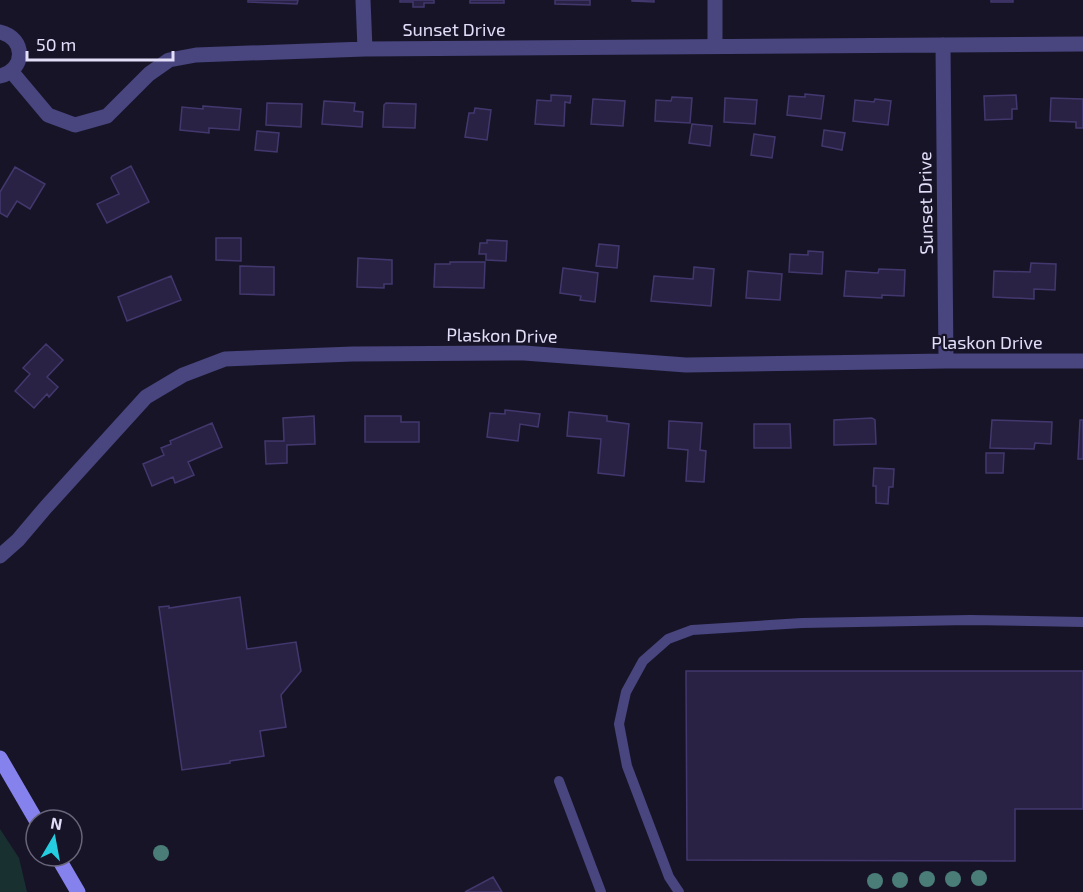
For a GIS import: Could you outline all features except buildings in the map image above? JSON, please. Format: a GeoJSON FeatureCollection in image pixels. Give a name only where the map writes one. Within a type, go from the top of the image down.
{"type":"FeatureCollection","features":[{"type":"Feature","properties":{"kind":"main road"},"geometry":{"type":"LineString","coordinates":[[0,758],[29,808]]}},
{"type":"Feature","properties":{"kind":"main road"},"geometry":{"type":"LineString","coordinates":[[64,868],[78,892]]}},
{"type":"Feature","properties":{"kind":"street"},"geometry":{"type":"LineString","coordinates":[[363,0],[365,49]]}},
{"type":"Feature","properties":{"kind":"street"},"geometry":{"type":"LineString","coordinates":[[715,0],[715,46]]}},
{"type":"Feature","properties":{"kind":"street","name":"Sunset Drive"},"geometry":{"type":"LineString","coordinates":[[0,32],[13,38],[18,46],[17,63],[5,74],[48,115],[75,125],[107,116],[149,74],[169,60],[196,55],[365,49],[1083,44]]}},
{"type":"Feature","properties":{"kind":"street","name":"Sunset Drive"},"geometry":{"type":"LineString","coordinates":[[943,45],[946,361]]}},
{"type":"Feature","properties":{"kind":"street","name":"Plaskon Drive"},"geometry":{"type":"LineString","coordinates":[[0,556],[18,540],[146,397],[183,375],[225,359],[353,354],[524,352],[686,365],[1083,361]]}},
{"type":"Feature","properties":{"kind":"lane"},"geometry":{"type":"LineString","coordinates":[[679,892],[669,877],[627,766],[619,724],[626,692],[643,661],[668,639],[692,630],[802,623],[970,620],[1083,622]]}},
{"type":"Feature","properties":{"kind":"lane"},"geometry":{"type":"LineString","coordinates":[[559,781],[601,892]]}},
{"type":"Feature","properties":{"kind":"green space"},"geometry":{"type":"Polygon","coordinates":[[[0,829],[19,858],[27,892],[0,892],[0,829]]]}}]}
